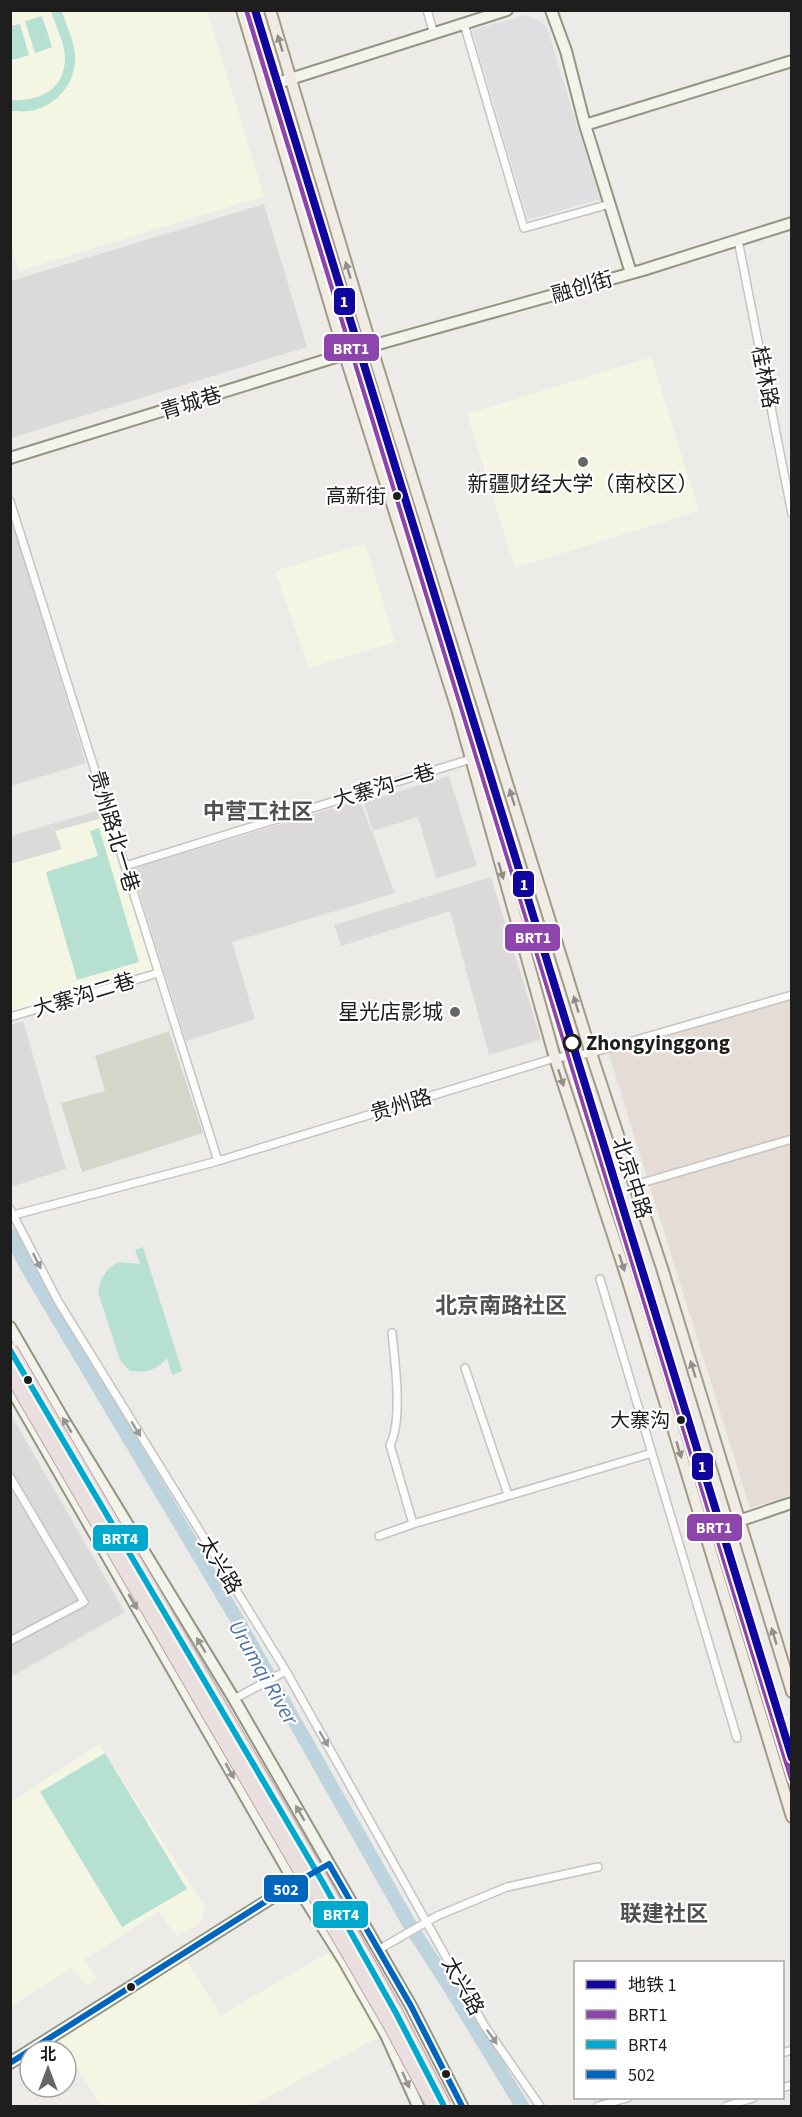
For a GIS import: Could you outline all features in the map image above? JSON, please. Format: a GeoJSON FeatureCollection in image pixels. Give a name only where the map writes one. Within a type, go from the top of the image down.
{"type":"FeatureCollection","features":[{"type":"Feature","properties":{"kind":"highway"},"geometry":{"type":"LineString","coordinates":[[10,1349],[322,1881],[396,2013],[444,2106]]}},
{"type":"Feature","properties":{"kind":"highway"},"geometry":{"type":"LineString","coordinates":[[10,1372],[390,2024],[434,2106]]}},
{"type":"Feature","properties":{"kind":"main road","name":"北京中路"},"geometry":{"type":"LineString","coordinates":[[242,10],[345,355],[471,759],[555,1058],[628,1281],[792,1817]]}},
{"type":"Feature","properties":{"kind":"main road","name":"北京中路"},"geometry":{"type":"LineString","coordinates":[[270,10],[371,346],[792,1692]]}},
{"type":"Feature","properties":{"kind":"main road"},"geometry":{"type":"LineString","coordinates":[[265,87],[507,10]]}},
{"type":"Feature","properties":{"kind":"main road"},"geometry":{"type":"LineString","coordinates":[[551,10],[566,51],[585,125],[632,273]]}},
{"type":"Feature","properties":{"kind":"main road"},"geometry":{"type":"LineString","coordinates":[[585,125],[792,61]]}},
{"type":"Feature","properties":{"kind":"main road","name":"融创街"},"geometry":{"type":"LineString","coordinates":[[371,346],[632,273],[792,223]]}},
{"type":"Feature","properties":{"kind":"main road","name":"青城巷"},"geometry":{"type":"LineString","coordinates":[[10,458],[371,346]]}},
{"type":"Feature","properties":{"kind":"main road"},"geometry":{"type":"LineString","coordinates":[[10,1327],[65,1422],[234,1699],[411,2006],[462,2106]]}},
{"type":"Feature","properties":{"kind":"main road"},"geometry":{"type":"LineString","coordinates":[[10,1387],[295,1883],[344,1961],[386,2035],[418,2106]]}},
{"type":"Feature","properties":{"kind":"main road"},"geometry":{"type":"LineString","coordinates":[[702,1526],[713,1526],[792,1496]]}},
{"type":"Feature","properties":{"kind":"main road"},"geometry":{"type":"LineString","coordinates":[[738,1516],[792,1503]]}},
{"type":"Feature","properties":{"kind":"main road"},"geometry":{"type":"LineString","coordinates":[[10,2063],[295,1883],[329,1864]]}},
{"type":"Feature","properties":{"kind":"street"},"geometry":{"type":"LineString","coordinates":[[427,10],[434,34]]}},
{"type":"Feature","properties":{"kind":"street"},"geometry":{"type":"LineString","coordinates":[[464,24],[524,228],[610,204]]}},
{"type":"Feature","properties":{"kind":"street","name":"桂林路"},"geometry":{"type":"LineString","coordinates":[[738,240],[792,514]]}},
{"type":"Feature","properties":{"kind":"street","name":"贵州路北一巷"},"geometry":{"type":"LineString","coordinates":[[10,501],[218,1161]]}},
{"type":"Feature","properties":{"kind":"street","name":"大寨沟一巷"},"geometry":{"type":"LineString","coordinates":[[125,866],[471,759]]}},
{"type":"Feature","properties":{"kind":"street","name":"大寨沟二巷"},"geometry":{"type":"LineString","coordinates":[[10,1017],[158,973]]}},
{"type":"Feature","properties":{"kind":"street","name":"贵州路"},"geometry":{"type":"LineString","coordinates":[[12,1213],[218,1161],[555,1058],[591,1053],[792,995]]}},
{"type":"Feature","properties":{"kind":"street"},"geometry":{"type":"LineString","coordinates":[[635,1185],[792,1139]]}},
{"type":"Feature","properties":{"kind":"street","name":"太兴路"},"geometry":{"type":"LineString","coordinates":[[12,1213],[58,1301],[284,1672],[428,1922],[484,2025],[540,2106]]}},
{"type":"Feature","properties":{"kind":"street"},"geometry":{"type":"LineString","coordinates":[[600,1279],[737,1738]]}},
{"type":"Feature","properties":{"kind":"street"},"geometry":{"type":"LineString","coordinates":[[392,1333],[397,1415],[396,1434],[390,1444],[413,1524]]}},
{"type":"Feature","properties":{"kind":"street"},"geometry":{"type":"LineString","coordinates":[[465,1368],[508,1496]]}},
{"type":"Feature","properties":{"kind":"street"},"geometry":{"type":"LineString","coordinates":[[379,1536],[652,1453]]}},
{"type":"Feature","properties":{"kind":"street"},"geometry":{"type":"LineString","coordinates":[[10,1477],[84,1602],[10,1641]]}},
{"type":"Feature","properties":{"kind":"street"},"geometry":{"type":"LineString","coordinates":[[234,1699],[284,1672]]}},
{"type":"Feature","properties":{"kind":"street"},"geometry":{"type":"LineString","coordinates":[[378,1950],[437,1916],[507,1887],[598,1867]]}},
{"type":"Feature","properties":{"kind":"street"},"geometry":{"type":"LineString","coordinates":[[598,2106],[621,2099]]}},
{"type":"Feature","properties":{"kind":"street"},"geometry":{"type":"LineString","coordinates":[[726,2106],[747,2099]]}},
{"type":"Feature","properties":{"kind":"shaded area"},"geometry":{"type":"Polygon","coordinates":[[[10,11],[207,11],[264,196],[19,271],[10,243],[10,11]]]}},
{"type":"Feature","properties":{"kind":"shaded area"},"geometry":{"type":"Polygon","coordinates":[[[526,15],[540,21],[547,28],[600,199],[528,220],[472,30],[526,15]]]}},
{"type":"Feature","properties":{"kind":"shaded area"},"geometry":{"type":"Polygon","coordinates":[[[264,204],[307,347],[11,438],[11,281],[264,204]]]}},
{"type":"Feature","properties":{"kind":"shaded area","name":"新疆财经大学（南校区）"},"geometry":{"type":"Polygon","coordinates":[[[651,357],[699,511],[515,568],[467,414],[651,357]]]}},
{"type":"Feature","properties":{"kind":"shaded area"},"geometry":{"type":"Polygon","coordinates":[[[10,513],[86,763],[11,786],[10,786],[10,513]]]}},
{"type":"Feature","properties":{"kind":"shaded area"},"geometry":{"type":"Polygon","coordinates":[[[365,543],[395,642],[309,668],[275,571],[365,543]]]}},
{"type":"Feature","properties":{"kind":"shaded area"},"geometry":{"type":"Polygon","coordinates":[[[449,776],[477,866],[436,878],[418,817],[373,831],[364,802],[449,776]]]}},
{"type":"Feature","properties":{"kind":"shaded area"},"geometry":{"type":"Polygon","coordinates":[[[360,800],[395,893],[232,942],[255,1019],[186,1041],[132,869],[360,800]]]}},
{"type":"Feature","properties":{"kind":"shaded area"},"geometry":{"type":"Polygon","coordinates":[[[103,809],[106,817],[56,831],[62,849],[11,864],[11,836],[103,809]]]}},
{"type":"Feature","properties":{"kind":"shaded area"},"geometry":{"type":"Polygon","coordinates":[[[110,816],[158,973],[11,1017],[11,864],[62,849],[55,831],[110,816]]]}},
{"type":"Feature","properties":{"kind":"shaded area"},"geometry":{"type":"Polygon","coordinates":[[[491,877],[541,1040],[489,1055],[450,911],[341,946],[334,925],[491,877]]]}},
{"type":"Feature","properties":{"kind":"shaded area"},"geometry":{"type":"Polygon","coordinates":[[[791,995],[791,1495],[750,1508],[607,1048],[791,995]]]}},
{"type":"Feature","properties":{"kind":"shaded area"},"geometry":{"type":"Polygon","coordinates":[[[23,1021],[66,1169],[11,1187],[11,1025],[23,1021]]]}},
{"type":"Feature","properties":{"kind":"shaded area"},"geometry":{"type":"Polygon","coordinates":[[[169,1031],[203,1133],[82,1172],[61,1103],[105,1091],[95,1056],[169,1031]]]}},
{"type":"Feature","properties":{"kind":"shaded area"},"geometry":{"type":"Polygon","coordinates":[[[10,1413],[125,1612],[11,1677],[10,1677],[10,1413]]]}},
{"type":"Feature","properties":{"kind":"shaded area"},"geometry":{"type":"Polygon","coordinates":[[[99,1744],[205,1907],[200,1924],[176,1936],[159,1911],[84,1960],[97,1978],[86,1986],[72,1968],[11,2006],[11,1802],[99,1744]]]}},
{"type":"Feature","properties":{"kind":"shaded area"},"geometry":{"type":"Polygon","coordinates":[[[331,1951],[381,2036],[251,2106],[101,2106],[78,2069],[78,2039],[59,2039],[56,2034],[182,1954],[221,2015],[331,1951]]]}},
{"type":"Feature","properties":{"kind":"green space"},"geometry":{"type":"Polygon","coordinates":[[[51,11],[62,11],[72,39],[75,65],[72,75],[63,92],[48,104],[29,111],[11,111],[11,100],[41,96],[49,92],[61,78],[65,56],[51,11]]]}},
{"type":"Feature","properties":{"kind":"green space"},"geometry":{"type":"Polygon","coordinates":[[[42,16],[52,47],[35,53],[25,21],[42,16]]]}},
{"type":"Feature","properties":{"kind":"green space"},"geometry":{"type":"Polygon","coordinates":[[[20,24],[29,55],[12,60],[11,26],[20,24]]]}},
{"type":"Feature","properties":{"kind":"green space"},"geometry":{"type":"Polygon","coordinates":[[[99,828],[139,962],[77,980],[46,872],[98,856],[90,831],[99,828]]]}},
{"type":"Feature","properties":{"kind":"green space"},"geometry":{"type":"Polygon","coordinates":[[[143,1247],[182,1371],[172,1375],[167,1358],[158,1366],[142,1372],[130,1371],[120,1360],[98,1292],[101,1280],[108,1269],[119,1262],[140,1264],[135,1250],[143,1247]]]}},
{"type":"Feature","properties":{"kind":"green space"},"geometry":{"type":"Polygon","coordinates":[[[727,1526],[791,1735],[791,1782],[714,1530],[727,1526]]]}},
{"type":"Feature","properties":{"kind":"green space"},"geometry":{"type":"Polygon","coordinates":[[[105,1753],[187,1889],[122,1927],[40,1792],[105,1753]]]}},
{"type":"Feature","properties":{"kind":"waterway","name":"Urumqi River"},"geometry":{"type":"LineString","coordinates":[[10,1234],[27,1267],[239,1623],[411,1927],[522,2106]]}},
{"type":"Feature","properties":{"kind":"metro line","name":"1"},"geometry":{"type":"LineString","coordinates":[[255,10],[792,1758]]}},
{"type":"Feature","properties":{"kind":"transit line","name":"BRT1"},"geometry":{"type":"LineString","coordinates":[[247,10],[792,1779]]}},
{"type":"Feature","properties":{"kind":"transit line","name":"BRT4"},"geometry":{"type":"LineString","coordinates":[[10,1350],[322,1881],[396,2013],[444,2106]]}},
{"type":"Feature","properties":{"kind":"transit line","name":"502"},"geometry":{"type":"LineString","coordinates":[[10,2063],[295,1883],[329,1864],[411,2006],[462,2106]]}},
{"type":"Feature","properties":{"kind":"place","name":"新疆财经大学（南校区）"},"geometry":{"type":"Point","coordinates":[583,462]}},
{"type":"Feature","properties":{"kind":"place","name":"高新街"},"geometry":{"type":"Point","coordinates":[397,496]}},
{"type":"Feature","properties":{"kind":"place","name":"星光店影城"},"geometry":{"type":"Point","coordinates":[455,1012]}},
{"type":"Feature","properties":{"kind":"place","name":"Zhongyinggong"},"geometry":{"type":"Point","coordinates":[572,1043]}},
{"type":"Feature","properties":{"kind":"place","name":"大寨沟"},"geometry":{"type":"Point","coordinates":[681,1420]}},
{"type":"Feature","properties":{"kind":"district","name":"中营工社区"},"geometry":{"type":"Point","coordinates":[258,811]}},
{"type":"Feature","properties":{"kind":"district","name":"北京南路社区"},"geometry":{"type":"Point","coordinates":[501,1305]}},
{"type":"Feature","properties":{"kind":"district","name":"联建社区"},"geometry":{"type":"Point","coordinates":[664,1913]}}]}
